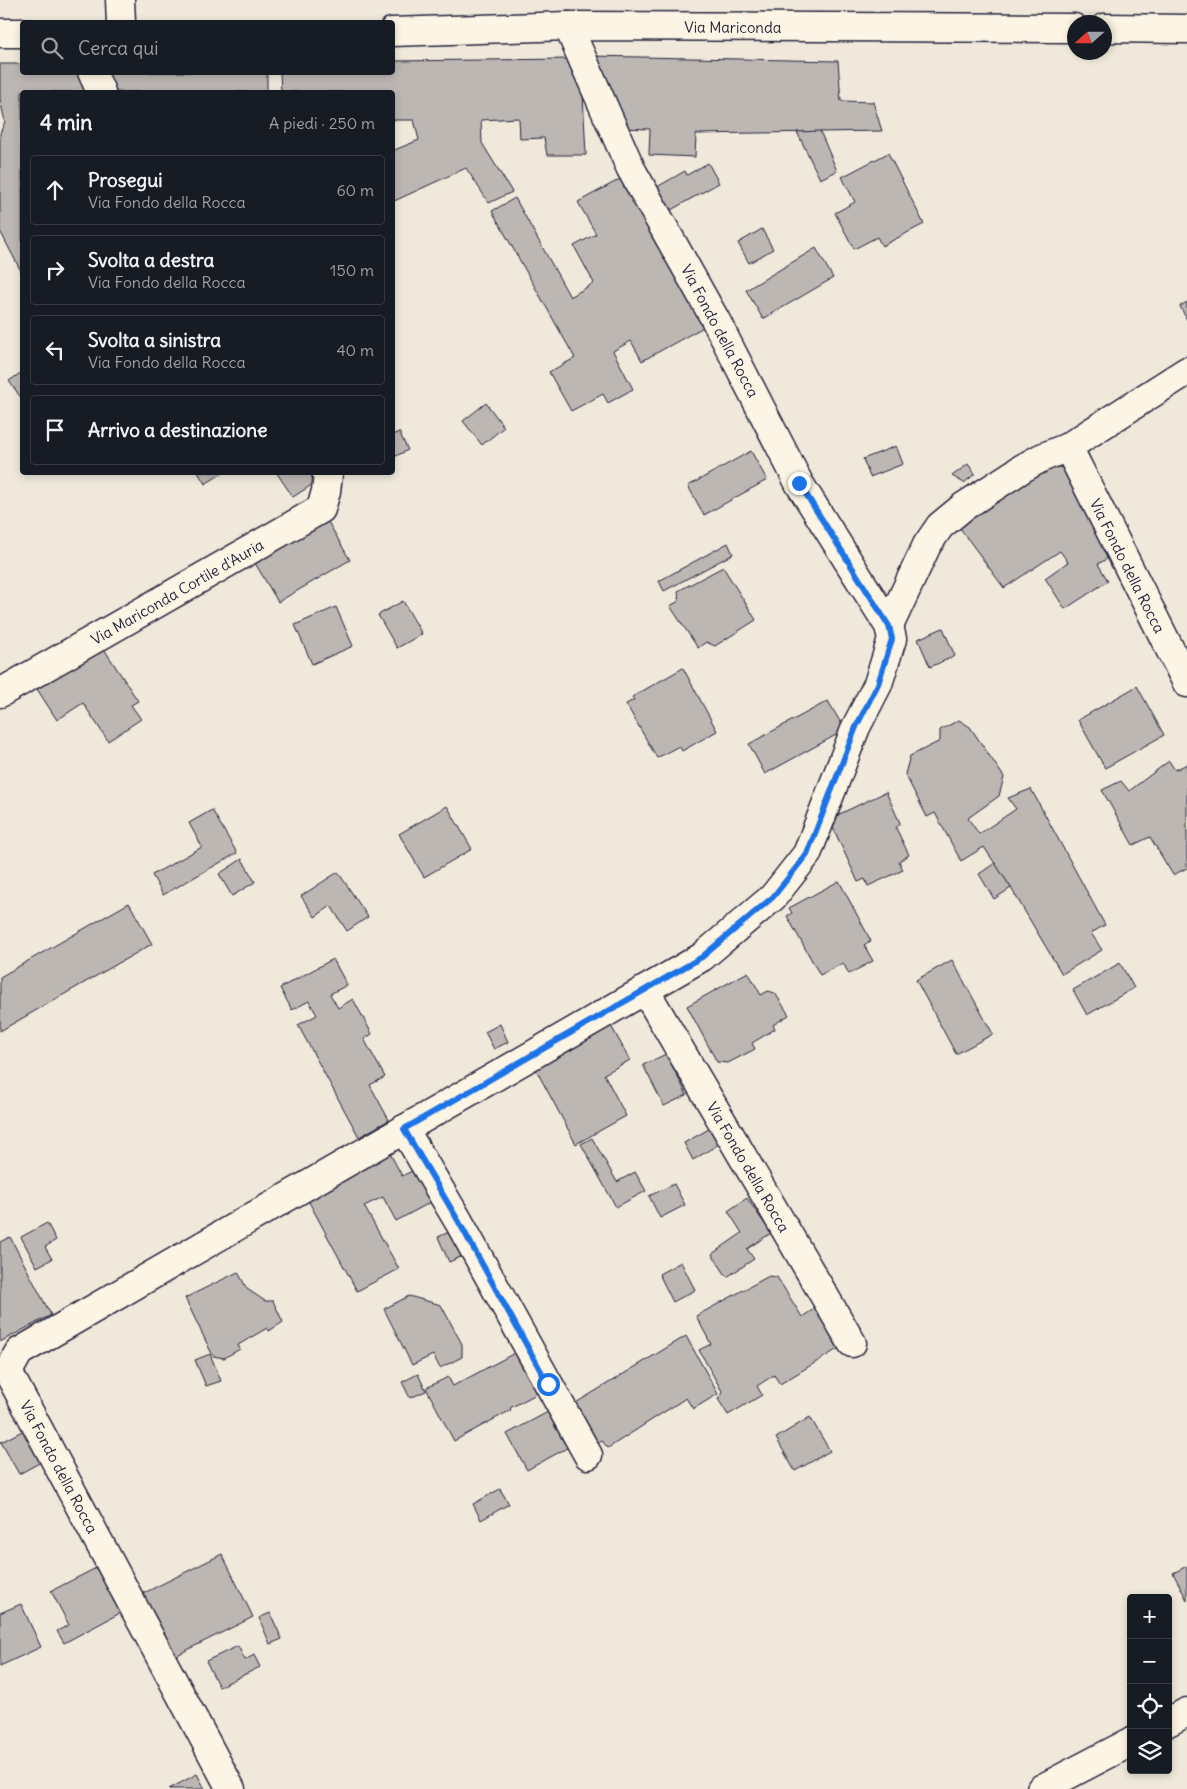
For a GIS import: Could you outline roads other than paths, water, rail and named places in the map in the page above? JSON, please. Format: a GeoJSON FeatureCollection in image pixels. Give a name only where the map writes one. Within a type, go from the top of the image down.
{"type":"FeatureCollection","features":[{"type":"Feature","properties":{"kind":"street"},"geometry":{"type":"LineString","coordinates":[[120,0],[121,20]]}},
{"type":"Feature","properties":{"kind":"street","name":"Via Mariconda"},"geometry":{"type":"LineString","coordinates":[[395,32],[568,26],[1067,28]]}},
{"type":"Feature","properties":{"kind":"street","name":"Via Fondo della Rocca"},"geometry":{"type":"LineString","coordinates":[[231,1789],[8,1372],[19,1352],[702,957],[773,897],[807,854],[856,727],[878,684],[892,639],[889,626],[799,483],[715,318],[631,169],[568,26]]}},
{"type":"Feature","properties":{"kind":"street"},"geometry":{"type":"LineString","coordinates":[[1112,28],[1187,29]]}},
{"type":"Feature","properties":{"kind":"street"},"geometry":{"type":"LineString","coordinates":[[0,33],[20,33]]}},
{"type":"Feature","properties":{"kind":"street"},"geometry":{"type":"LineString","coordinates":[[93,75],[100,90]]}},
{"type":"Feature","properties":{"kind":"street","name":"Via Fondo della Rocca"},"geometry":{"type":"LineString","coordinates":[[889,626],[928,545],[940,526],[990,488],[1041,458],[1068,447],[1187,371]]}},
{"type":"Feature","properties":{"kind":"street","name":"Via Fondo della Rocca"},"geometry":{"type":"LineString","coordinates":[[1068,447],[1187,683]]}},
{"type":"Feature","properties":{"kind":"street","name":"Via Mariconda Cortile d'Auria"},"geometry":{"type":"LineString","coordinates":[[0,693],[320,509],[326,491],[328,475]]}},
{"type":"Feature","properties":{"kind":"street","name":"Via Fondo della Rocca"},"geometry":{"type":"LineString","coordinates":[[645,990],[852,1343]]}},
{"type":"Feature","properties":{"kind":"street"},"geometry":{"type":"LineString","coordinates":[[404,1129],[459,1222],[588,1456]]}},
{"type":"Feature","properties":{"kind":"street"},"geometry":{"type":"LineString","coordinates":[[1172,1720],[1187,1712]]}},
{"type":"Feature","properties":{"kind":"street"},"geometry":{"type":"LineString","coordinates":[[1041,1789],[1127,1744]]}}]}
